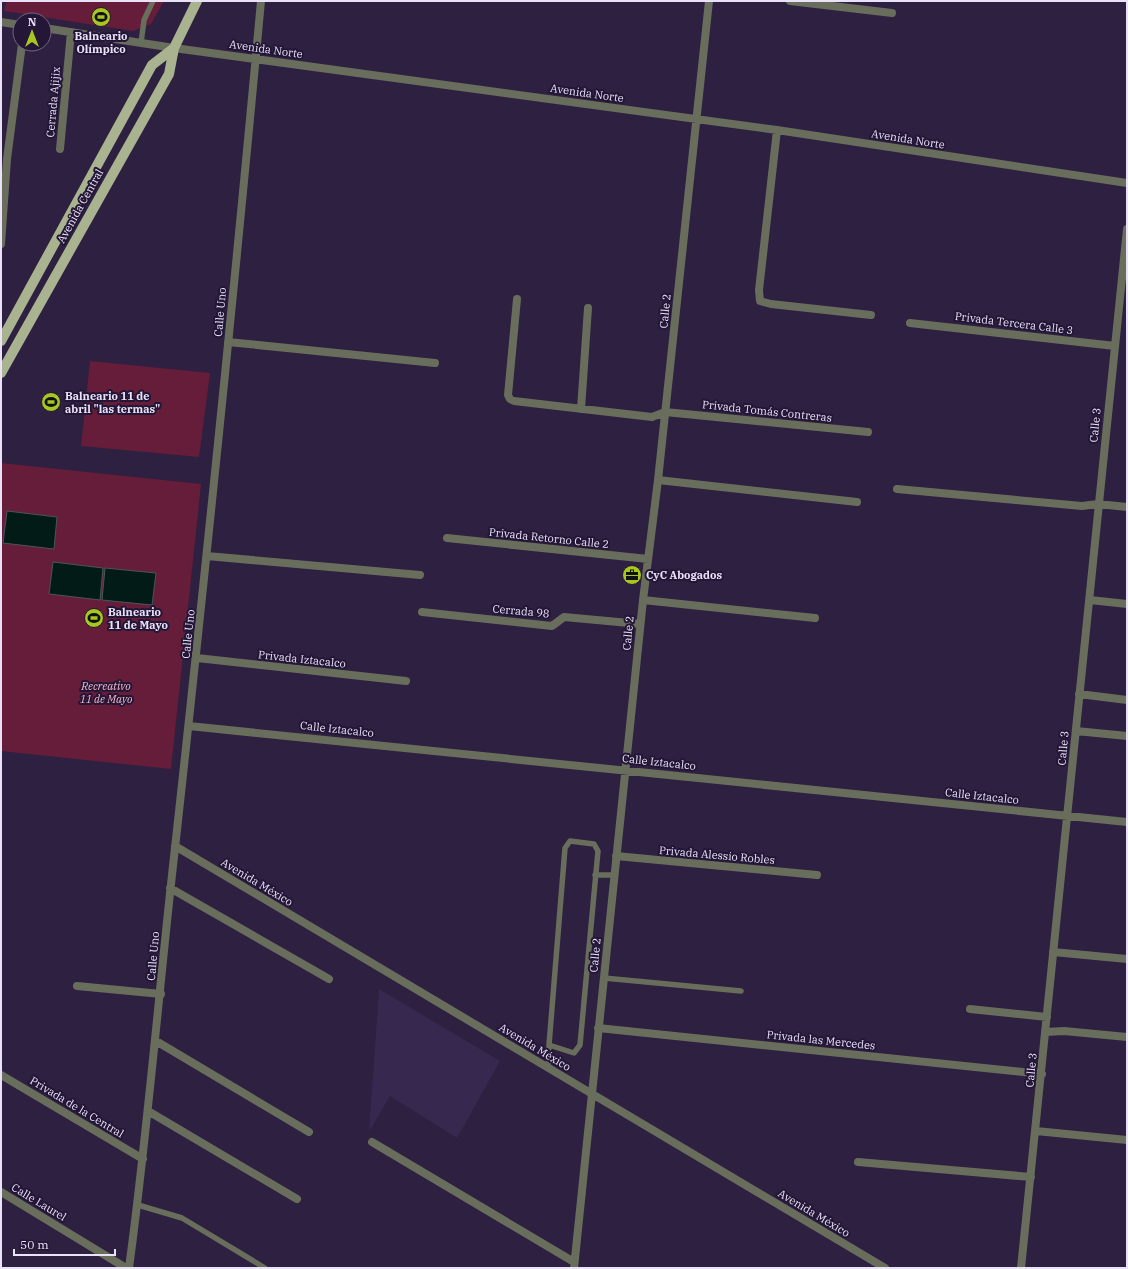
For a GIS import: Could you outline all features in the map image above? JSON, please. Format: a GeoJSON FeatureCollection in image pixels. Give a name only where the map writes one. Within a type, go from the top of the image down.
{"type":"FeatureCollection","features":[{"type":"Feature","properties":{"kind":"main road","name":"Avenida Central"},"geometry":{"type":"LineString","coordinates":[[1,373],[169,74],[174,48],[197,1]]}},
{"type":"Feature","properties":{"kind":"main road","name":"Avenida Central"},"geometry":{"type":"LineString","coordinates":[[1,340],[152,64],[174,48]]}},
{"type":"Feature","properties":{"kind":"street","name":"Calle Uno"},"geometry":{"type":"LineString","coordinates":[[128,1268],[138,1206],[161,994],[170,888],[196,658],[261,1]]}},
{"type":"Feature","properties":{"kind":"street","name":"Calle 2"},"geometry":{"type":"LineString","coordinates":[[574,1265],[642,600],[658,480],[709,1]]}},
{"type":"Feature","properties":{"kind":"street"},"geometry":{"type":"LineString","coordinates":[[790,1],[892,13]]}},
{"type":"Feature","properties":{"kind":"street"},"geometry":{"type":"LineString","coordinates":[[1,22],[12,24]]}},
{"type":"Feature","properties":{"kind":"street","name":"Avenida Norte"},"geometry":{"type":"LineString","coordinates":[[52,29],[174,48],[777,130],[1127,183]]}},
{"type":"Feature","properties":{"kind":"street","name":"Cerrada Ajijix"},"geometry":{"type":"LineString","coordinates":[[60,150],[71,32]]}},
{"type":"Feature","properties":{"kind":"street"},"geometry":{"type":"LineString","coordinates":[[1,244],[4,158],[21,52]]}},
{"type":"Feature","properties":{"kind":"street"},"geometry":{"type":"LineString","coordinates":[[777,130],[759,290],[760,301],[771,304],[871,315]]}},
{"type":"Feature","properties":{"kind":"street","name":"Calle 3"},"geometry":{"type":"LineString","coordinates":[[1022,1268],[1079,694],[1090,600],[1098,504],[1127,229]]}},
{"type":"Feature","properties":{"kind":"street","name":"Privada Tomás Contreras"},"geometry":{"type":"LineString","coordinates":[[517,299],[508,394],[510,399],[520,403],[652,417],[665,412],[868,432]]}},
{"type":"Feature","properties":{"kind":"street"},"geometry":{"type":"LineString","coordinates":[[581,409],[588,308]]}},
{"type":"Feature","properties":{"kind":"street","name":"Privada Tercera Calle 3"},"geometry":{"type":"LineString","coordinates":[[910,323],[1115,346]]}},
{"type":"Feature","properties":{"kind":"street"},"geometry":{"type":"LineString","coordinates":[[228,342],[435,363]]}},
{"type":"Feature","properties":{"kind":"street"},"geometry":{"type":"LineString","coordinates":[[658,480],[857,502]]}},
{"type":"Feature","properties":{"kind":"street"},"geometry":{"type":"LineString","coordinates":[[897,489],[1082,506],[1098,504],[1127,507]]}},
{"type":"Feature","properties":{"kind":"street","name":"Privada Retorno Calle 2"},"geometry":{"type":"LineString","coordinates":[[447,538],[648,559]]}},
{"type":"Feature","properties":{"kind":"street"},"geometry":{"type":"LineString","coordinates":[[206,556],[420,575]]}},
{"type":"Feature","properties":{"kind":"street"},"geometry":{"type":"LineString","coordinates":[[642,600],[815,618]]}},
{"type":"Feature","properties":{"kind":"street"},"geometry":{"type":"LineString","coordinates":[[1090,600],[1127,604]]}},
{"type":"Feature","properties":{"kind":"street","name":"Cerrada 98"},"geometry":{"type":"LineString","coordinates":[[422,612],[552,626],[564,617],[640,624]]}},
{"type":"Feature","properties":{"kind":"street","name":"Privada Iztacalco"},"geometry":{"type":"LineString","coordinates":[[196,658],[406,681]]}},
{"type":"Feature","properties":{"kind":"street"},"geometry":{"type":"LineString","coordinates":[[1079,694],[1127,700]]}},
{"type":"Feature","properties":{"kind":"street","name":"Calle Iztacalco"},"geometry":{"type":"LineString","coordinates":[[189,726],[625,769],[1127,822]]}},
{"type":"Feature","properties":{"kind":"street"},"geometry":{"type":"LineString","coordinates":[[1076,730],[1127,736]]}},
{"type":"Feature","properties":{"kind":"street","name":"Avenida México"},"geometry":{"type":"LineString","coordinates":[[175,846],[885,1268]]}},
{"type":"Feature","properties":{"kind":"street","name":"Privada Alessio Robles"},"geometry":{"type":"LineString","coordinates":[[616,856],[817,875]]}},
{"type":"Feature","properties":{"kind":"street"},"geometry":{"type":"LineString","coordinates":[[170,888],[329,979]]}},
{"type":"Feature","properties":{"kind":"street"},"geometry":{"type":"LineString","coordinates":[[1053,952],[1127,959]]}},
{"type":"Feature","properties":{"kind":"street"},"geometry":{"type":"LineString","coordinates":[[77,986],[161,994]]}},
{"type":"Feature","properties":{"kind":"street"},"geometry":{"type":"LineString","coordinates":[[970,1009],[1048,1016]]}},
{"type":"Feature","properties":{"kind":"street","name":"Privada las Mercedes"},"geometry":{"type":"LineString","coordinates":[[598,1028],[1042,1074]]}},
{"type":"Feature","properties":{"kind":"street"},"geometry":{"type":"LineString","coordinates":[[1046,1032],[1064,1031],[1127,1038]]}},
{"type":"Feature","properties":{"kind":"street"},"geometry":{"type":"LineString","coordinates":[[156,1041],[309,1132]]}},
{"type":"Feature","properties":{"kind":"street","name":"Privada de la Central"},"geometry":{"type":"LineString","coordinates":[[1,1075],[143,1159]]}},
{"type":"Feature","properties":{"kind":"street"},"geometry":{"type":"LineString","coordinates":[[148,1111],[297,1199]]}},
{"type":"Feature","properties":{"kind":"street"},"geometry":{"type":"LineString","coordinates":[[1036,1131],[1127,1140]]}},
{"type":"Feature","properties":{"kind":"street"},"geometry":{"type":"LineString","coordinates":[[372,1142],[574,1265]]}},
{"type":"Feature","properties":{"kind":"street"},"geometry":{"type":"LineString","coordinates":[[858,1162],[1031,1177]]}},
{"type":"Feature","properties":{"kind":"street","name":"Calle Laurel"},"geometry":{"type":"LineString","coordinates":[[1,1192],[128,1268]]}},
{"type":"Feature","properties":{"kind":"lane"},"geometry":{"type":"LineString","coordinates":[[141,43],[144,20],[153,1]]}},
{"type":"Feature","properties":{"kind":"lane"},"geometry":{"type":"LineString","coordinates":[[548,1068],[549,1046],[566,844],[574,841],[594,844],[598,851],[580,1046],[574,1053],[549,1046]]}},
{"type":"Feature","properties":{"kind":"lane"},"geometry":{"type":"LineString","coordinates":[[595,875],[614,875]]}},
{"type":"Feature","properties":{"kind":"lane"},"geometry":{"type":"LineString","coordinates":[[604,978],[741,991]]}},
{"type":"Feature","properties":{"kind":"lane"},"geometry":{"type":"LineString","coordinates":[[138,1206],[182,1218],[261,1267]]}},
{"type":"Feature","properties":{"kind":"shaded area"},"geometry":{"type":"Polygon","coordinates":[[[7,511],[57,517],[54,549],[3,543],[7,511]]]}},
{"type":"Feature","properties":{"kind":"shaded area"},"geometry":{"type":"Polygon","coordinates":[[[53,562],[103,568],[100,600],[49,594],[53,562]]]}},
{"type":"Feature","properties":{"kind":"shaded area"},"geometry":{"type":"Polygon","coordinates":[[[105,568],[156,573],[152,605],[102,600],[105,568]]]}},
{"type":"Feature","properties":{"kind":"shaded area"},"geometry":{"type":"Polygon","coordinates":[[[379,989],[500,1061],[457,1138],[390,1096],[369,1132],[379,989]]]}},
{"type":"Feature","properties":{"kind":"green space","name":"Balneario Olímpico"},"geometry":{"type":"Polygon","coordinates":[[[7,1],[164,1],[151,24],[133,31],[52,18],[52,12],[4,11],[7,1]]]}},
{"type":"Feature","properties":{"kind":"green space"},"geometry":{"type":"Polygon","coordinates":[[[90,361],[210,373],[199,457],[81,446],[90,361]]]}},
{"type":"Feature","properties":{"kind":"green space","name":"Balneario 11 de Mayo"},"geometry":{"type":"Polygon","coordinates":[[[1,463],[201,484],[171,769],[1,751],[1,463]]]}},
{"type":"Feature","properties":{"kind":"place","name":"Balneario Olímpico"},"geometry":{"type":"Point","coordinates":[101,17]}},
{"type":"Feature","properties":{"kind":"place","name":"Balneario 11 de abril \"las termas\""},"geometry":{"type":"Point","coordinates":[51,402]}},
{"type":"Feature","properties":{"kind":"place","name":"CyC Abogados"},"geometry":{"type":"Point","coordinates":[632,575]}},
{"type":"Feature","properties":{"kind":"place","name":"Balneario 11 de Mayo"},"geometry":{"type":"Point","coordinates":[94,618]}},
{"type":"Feature","properties":{"kind":"park label","name":"Recreativo 11 de Mayo"},"geometry":{"type":"Point","coordinates":[106,692]}}]}
